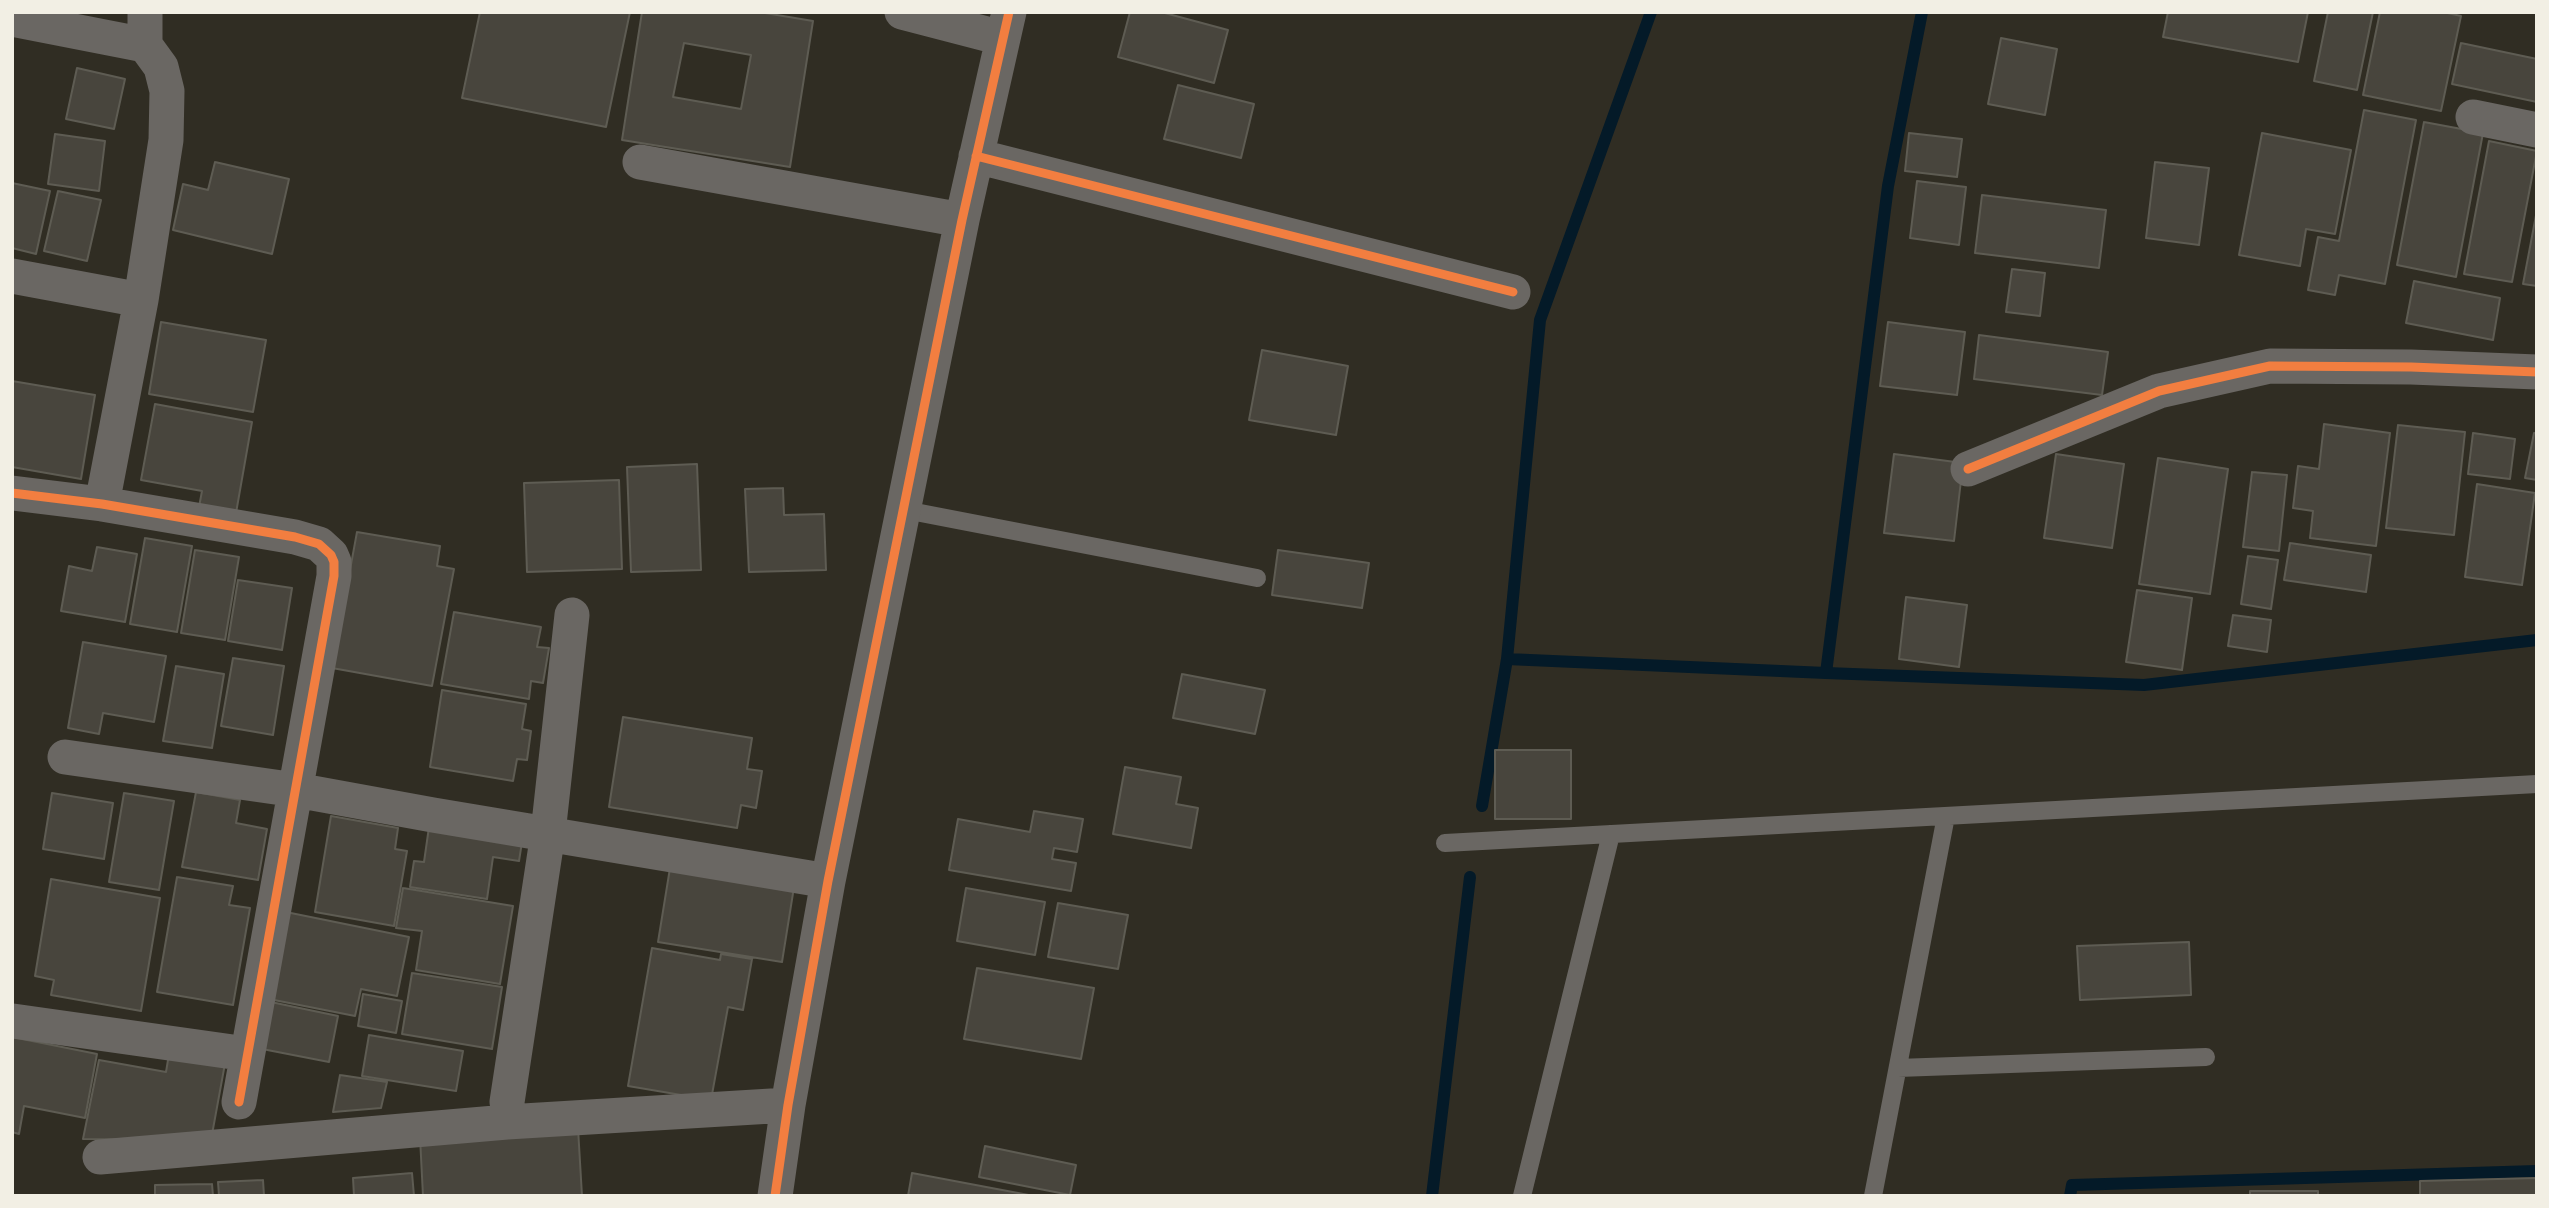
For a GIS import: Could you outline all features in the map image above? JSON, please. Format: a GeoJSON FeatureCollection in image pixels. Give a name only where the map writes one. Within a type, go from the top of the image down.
{"type":"FeatureCollection","features":[{"type":"Feature","properties":{"kind":"street"},"geometry":{"type":"LineString","coordinates":[[775,1196],[788,1105],[828,881],[962,220],[1006,25],[902,12]]}},
{"type":"Feature","properties":{"kind":"street"},"geometry":{"type":"LineString","coordinates":[[12,19],[145,28],[161,67],[167,91],[166,140],[141,300],[102,504]]}},
{"type":"Feature","properties":{"kind":"street"},"geometry":{"type":"LineString","coordinates":[[2473,117],[2537,130]]}},
{"type":"Feature","properties":{"kind":"street"},"geometry":{"type":"LineString","coordinates":[[976,156],[1513,292]]}},
{"type":"Feature","properties":{"kind":"street"},"geometry":{"type":"LineString","coordinates":[[640,162],[962,220]]}},
{"type":"Feature","properties":{"kind":"street"},"geometry":{"type":"LineString","coordinates":[[12,276],[141,300]]}},
{"type":"Feature","properties":{"kind":"street"},"geometry":{"type":"LineString","coordinates":[[1968,468],[2159,391],[2270,366],[2411,367],[2537,372]]}},
{"type":"Feature","properties":{"kind":"street"},"geometry":{"type":"LineString","coordinates":[[12,493],[102,504],[295,537],[319,544],[331,555],[334,562],[334,576],[239,1102]]}},
{"type":"Feature","properties":{"kind":"street"},"geometry":{"type":"LineString","coordinates":[[507,1102],[548,833],[572,615]]}},
{"type":"Feature","properties":{"kind":"street"},"geometry":{"type":"LineString","coordinates":[[65,757],[296,790],[828,881]]}},
{"type":"Feature","properties":{"kind":"street"},"geometry":{"type":"LineString","coordinates":[[13,1021],[247,1054]]}},
{"type":"Feature","properties":{"kind":"street"},"geometry":{"type":"LineString","coordinates":[[100,1157],[508,1122],[788,1105]]}},
{"type":"Feature","properties":{"kind":"lane"},"geometry":{"type":"LineString","coordinates":[[905,510],[1256,578]]}},
{"type":"Feature","properties":{"kind":"lane"},"geometry":{"type":"LineString","coordinates":[[1445,843],[2537,784]]}},
{"type":"Feature","properties":{"kind":"lane"},"geometry":{"type":"LineString","coordinates":[[1874,1196],[1946,816]]}},
{"type":"Feature","properties":{"kind":"lane"},"geometry":{"type":"LineString","coordinates":[[1522,1196],[1611,834]]}},
{"type":"Feature","properties":{"kind":"lane"},"geometry":{"type":"LineString","coordinates":[[1898,1068],[2206,1057]]}},
{"type":"Feature","properties":{"kind":"building"},"geometry":{"type":"Polygon","coordinates":[[[480,12],[630,12],[606,127],[462,98],[480,12]]]}},
{"type":"Feature","properties":{"kind":"building"},"geometry":{"type":"Polygon","coordinates":[[[642,12],[759,12],[813,21],[790,167],[622,140],[642,12]],[[684,43],[673,97],[741,109],[751,55],[684,43]]]}},
{"type":"Feature","properties":{"kind":"building"},"geometry":{"type":"Polygon","coordinates":[[[1130,12],[1161,12],[1228,30],[1214,83],[1118,57],[1130,12]]]}},
{"type":"Feature","properties":{"kind":"building"},"geometry":{"type":"Polygon","coordinates":[[[2168,12],[2308,12],[2298,62],[2163,37],[2168,12]]]}},
{"type":"Feature","properties":{"kind":"building"},"geometry":{"type":"Polygon","coordinates":[[[2328,12],[2373,12],[2357,90],[2314,81],[2328,12]]]}},
{"type":"Feature","properties":{"kind":"building"},"geometry":{"type":"Polygon","coordinates":[[[2380,12],[2443,12],[2461,16],[2441,111],[2363,95],[2380,12]]]}},
{"type":"Feature","properties":{"kind":"building"},"geometry":{"type":"Polygon","coordinates":[[[2001,38],[2057,49],[2045,115],[1988,104],[2001,38]]]}},
{"type":"Feature","properties":{"kind":"building"},"geometry":{"type":"Polygon","coordinates":[[[2461,43],[2537,59],[2537,102],[2452,84],[2461,43]]]}},
{"type":"Feature","properties":{"kind":"building"},"geometry":{"type":"Polygon","coordinates":[[[77,68],[125,79],[114,129],[66,119],[77,68]]]}},
{"type":"Feature","properties":{"kind":"building"},"geometry":{"type":"Polygon","coordinates":[[[1178,85],[1254,104],[1241,158],[1164,139],[1178,85]]]}},
{"type":"Feature","properties":{"kind":"building"},"geometry":{"type":"Polygon","coordinates":[[[2364,110],[2416,120],[2385,284],[2339,275],[2335,295],[2308,290],[2318,237],[2339,241],[2364,110]]]}},
{"type":"Feature","properties":{"kind":"building"},"geometry":{"type":"Polygon","coordinates":[[[2424,122],[2483,133],[2456,277],[2397,265],[2424,122]]]}},
{"type":"Feature","properties":{"kind":"building"},"geometry":{"type":"Polygon","coordinates":[[[1909,133],[1962,139],[1957,177],[1905,171],[1909,133]]]}},
{"type":"Feature","properties":{"kind":"building"},"geometry":{"type":"Polygon","coordinates":[[[2262,133],[2351,150],[2335,234],[2306,229],[2300,266],[2239,255],[2262,133]]]}},
{"type":"Feature","properties":{"kind":"building"},"geometry":{"type":"Polygon","coordinates":[[[55,134],[105,141],[99,191],[48,184],[55,134]]]}},
{"type":"Feature","properties":{"kind":"building"},"geometry":{"type":"Polygon","coordinates":[[[2489,141],[2537,151],[2512,282],[2464,274],[2489,141]]]}},
{"type":"Feature","properties":{"kind":"building"},"geometry":{"type":"Polygon","coordinates":[[[215,162],[289,179],[272,254],[173,230],[183,184],[208,190],[215,162]]]}},
{"type":"Feature","properties":{"kind":"building"},"geometry":{"type":"Polygon","coordinates":[[[2155,162],[2209,168],[2199,245],[2146,238],[2155,162]]]}},
{"type":"Feature","properties":{"kind":"building"},"geometry":{"type":"Polygon","coordinates":[[[1917,181],[1966,187],[1959,245],[1910,238],[1917,181]]]}},
{"type":"Feature","properties":{"kind":"building"},"geometry":{"type":"Polygon","coordinates":[[[12,183],[50,191],[36,254],[12,248],[12,183]]]}},
{"type":"Feature","properties":{"kind":"building"},"geometry":{"type":"Polygon","coordinates":[[[58,191],[101,200],[87,261],[44,251],[58,191]]]}},
{"type":"Feature","properties":{"kind":"building"},"geometry":{"type":"Polygon","coordinates":[[[1982,195],[2106,210],[2099,268],[1975,253],[1982,195]]]}},
{"type":"Feature","properties":{"kind":"building"},"geometry":{"type":"Polygon","coordinates":[[[2537,210],[2537,286],[2523,284],[2537,210]]]}},
{"type":"Feature","properties":{"kind":"building"},"geometry":{"type":"Polygon","coordinates":[[[2012,269],[2045,273],[2040,316],[2006,312],[2012,269]]]}},
{"type":"Feature","properties":{"kind":"building"},"geometry":{"type":"Polygon","coordinates":[[[2414,281],[2500,298],[2493,340],[2406,323],[2414,281]]]}},
{"type":"Feature","properties":{"kind":"building"},"geometry":{"type":"Polygon","coordinates":[[[161,322],[266,340],[253,412],[149,394],[161,322]]]}},
{"type":"Feature","properties":{"kind":"building"},"geometry":{"type":"Polygon","coordinates":[[[1888,322],[1965,332],[1957,395],[1880,386],[1888,322]]]}},
{"type":"Feature","properties":{"kind":"building"},"geometry":{"type":"Polygon","coordinates":[[[1979,335],[2108,352],[2102,395],[1974,379],[1979,335]]]}},
{"type":"Feature","properties":{"kind":"building"},"geometry":{"type":"Polygon","coordinates":[[[1262,350],[1348,366],[1336,435],[1249,420],[1262,350]]]}},
{"type":"Feature","properties":{"kind":"building"},"geometry":{"type":"Polygon","coordinates":[[[12,381],[95,395],[81,479],[12,467],[12,381]]]}},
{"type":"Feature","properties":{"kind":"building"},"geometry":{"type":"Polygon","coordinates":[[[155,404],[252,422],[236,513],[199,507],[202,491],[141,480],[155,404]]]}},
{"type":"Feature","properties":{"kind":"building"},"geometry":{"type":"Polygon","coordinates":[[[2324,424],[2390,433],[2376,546],[2310,538],[2313,511],[2293,508],[2298,466],[2319,469],[2324,424]]]}},
{"type":"Feature","properties":{"kind":"building"},"geometry":{"type":"Polygon","coordinates":[[[2398,425],[2465,432],[2454,535],[2386,528],[2398,425]]]}},
{"type":"Feature","properties":{"kind":"building"},"geometry":{"type":"Polygon","coordinates":[[[2473,433],[2515,439],[2510,479],[2468,474],[2473,433]]]}},
{"type":"Feature","properties":{"kind":"building"},"geometry":{"type":"Polygon","coordinates":[[[2534,433],[2537,433],[2537,480],[2525,478],[2534,433]]]}},
{"type":"Feature","properties":{"kind":"building"},"geometry":{"type":"Polygon","coordinates":[[[1894,454],[1963,463],[1954,541],[1884,533],[1894,454]]]}},
{"type":"Feature","properties":{"kind":"building"},"geometry":{"type":"Polygon","coordinates":[[[2056,454],[2124,464],[2112,548],[2044,538],[2056,454]]]}},
{"type":"Feature","properties":{"kind":"building"},"geometry":{"type":"Polygon","coordinates":[[[2158,458],[2228,469],[2210,594],[2139,584],[2158,458]]]}},
{"type":"Feature","properties":{"kind":"building"},"geometry":{"type":"Polygon","coordinates":[[[697,464],[701,570],[631,572],[627,467],[697,464]]]}},
{"type":"Feature","properties":{"kind":"building"},"geometry":{"type":"Polygon","coordinates":[[[2252,472],[2287,475],[2279,551],[2243,547],[2252,472]]]}},
{"type":"Feature","properties":{"kind":"building"},"geometry":{"type":"Polygon","coordinates":[[[619,480],[622,569],[527,572],[524,483],[619,480]]]}},
{"type":"Feature","properties":{"kind":"building"},"geometry":{"type":"Polygon","coordinates":[[[2477,484],[2535,493],[2522,585],[2465,577],[2477,484]]]}},
{"type":"Feature","properties":{"kind":"building"},"geometry":{"type":"Polygon","coordinates":[[[783,488],[784,515],[824,514],[826,570],[749,572],[745,489],[783,488]]]}},
{"type":"Feature","properties":{"kind":"building"},"geometry":{"type":"Polygon","coordinates":[[[357,532],[440,546],[437,566],[454,569],[432,686],[332,668],[357,532]]]}},
{"type":"Feature","properties":{"kind":"building"},"geometry":{"type":"Polygon","coordinates":[[[145,538],[192,546],[177,632],[130,624],[145,538]]]}},
{"type":"Feature","properties":{"kind":"building"},"geometry":{"type":"Polygon","coordinates":[[[2290,543],[2371,555],[2366,592],[2284,580],[2290,543]]]}},
{"type":"Feature","properties":{"kind":"building"},"geometry":{"type":"Polygon","coordinates":[[[97,547],[137,554],[125,622],[61,611],[69,566],[92,571],[97,547]]]}},
{"type":"Feature","properties":{"kind":"building"},"geometry":{"type":"Polygon","coordinates":[[[195,550],[239,557],[225,640],[181,633],[195,550]]]}},
{"type":"Feature","properties":{"kind":"building"},"geometry":{"type":"Polygon","coordinates":[[[1278,550],[1369,563],[1362,608],[1272,595],[1278,550]]]}},
{"type":"Feature","properties":{"kind":"building"},"geometry":{"type":"Polygon","coordinates":[[[2248,556],[2278,560],[2271,609],[2241,604],[2248,556]]]}},
{"type":"Feature","properties":{"kind":"building"},"geometry":{"type":"Polygon","coordinates":[[[238,580],[292,588],[282,650],[228,641],[238,580]]]}},
{"type":"Feature","properties":{"kind":"building"},"geometry":{"type":"Polygon","coordinates":[[[2137,590],[2192,598],[2182,670],[2126,662],[2137,590]]]}},
{"type":"Feature","properties":{"kind":"building"},"geometry":{"type":"Polygon","coordinates":[[[1906,597],[1967,605],[1959,667],[1899,659],[1906,597]]]}},
{"type":"Feature","properties":{"kind":"building"},"geometry":{"type":"Polygon","coordinates":[[[454,612],[541,627],[537,647],[549,648],[543,683],[531,681],[529,699],[441,684],[454,612]]]}},
{"type":"Feature","properties":{"kind":"building"},"geometry":{"type":"Polygon","coordinates":[[[2233,615],[2271,620],[2267,652],[2228,646],[2233,615]]]}},
{"type":"Feature","properties":{"kind":"building"},"geometry":{"type":"Polygon","coordinates":[[[83,642],[166,656],[154,722],[103,713],[99,734],[68,728],[83,642]]]}},
{"type":"Feature","properties":{"kind":"building"},"geometry":{"type":"Polygon","coordinates":[[[233,658],[284,666],[273,735],[221,726],[233,658]]]}},
{"type":"Feature","properties":{"kind":"building"},"geometry":{"type":"Polygon","coordinates":[[[176,666],[224,674],[212,748],[163,741],[176,666]]]}},
{"type":"Feature","properties":{"kind":"building"},"geometry":{"type":"Polygon","coordinates":[[[1182,674],[1265,690],[1255,734],[1173,718],[1182,674]]]}},
{"type":"Feature","properties":{"kind":"building"},"geometry":{"type":"Polygon","coordinates":[[[442,690],[526,704],[522,729],[531,731],[527,760],[517,759],[513,781],[430,767],[442,690]]]}},
{"type":"Feature","properties":{"kind":"building"},"geometry":{"type":"Polygon","coordinates":[[[623,717],[752,738],[747,769],[762,771],[756,808],[741,805],[737,828],[609,807],[623,717]]]}},
{"type":"Feature","properties":{"kind":"building"},"geometry":{"type":"Polygon","coordinates":[[[1495,750],[1571,750],[1571,819],[1495,819],[1495,750]]]}},
{"type":"Feature","properties":{"kind":"building"},"geometry":{"type":"Polygon","coordinates":[[[1125,767],[1181,777],[1176,804],[1198,808],[1191,848],[1113,834],[1125,767]]]}},
{"type":"Feature","properties":{"kind":"building"},"geometry":{"type":"Polygon","coordinates":[[[196,792],[240,800],[236,823],[267,829],[258,880],[182,867],[196,792]]]}},
{"type":"Feature","properties":{"kind":"building"},"geometry":{"type":"Polygon","coordinates":[[[52,793],[113,803],[104,859],[43,849],[52,793]]]}},
{"type":"Feature","properties":{"kind":"building"},"geometry":{"type":"Polygon","coordinates":[[[124,793],[174,801],[159,890],[109,882],[124,793]]]}},
{"type":"Feature","properties":{"kind":"building"},"geometry":{"type":"Polygon","coordinates":[[[1034,811],[1083,819],[1077,852],[1054,848],[1052,859],[1076,863],[1071,891],[949,870],[958,819],[1030,832],[1034,811]]]}},
{"type":"Feature","properties":{"kind":"building"},"geometry":{"type":"Polygon","coordinates":[[[331,816],[398,828],[395,849],[407,851],[394,926],[315,912],[331,816]]]}},
{"type":"Feature","properties":{"kind":"building"},"geometry":{"type":"Polygon","coordinates":[[[429,827],[522,842],[519,861],[493,857],[487,899],[410,887],[414,861],[424,862],[429,827]]]}},
{"type":"Feature","properties":{"kind":"building"},"geometry":{"type":"Polygon","coordinates":[[[670,868],[794,887],[782,962],[658,942],[670,868]]]}},
{"type":"Feature","properties":{"kind":"building"},"geometry":{"type":"Polygon","coordinates":[[[177,877],[233,886],[229,905],[250,908],[233,1005],[157,992],[177,877]]]}},
{"type":"Feature","properties":{"kind":"building"},"geometry":{"type":"Polygon","coordinates":[[[51,879],[160,898],[141,1011],[51,995],[54,980],[35,976],[51,879]]]}},
{"type":"Feature","properties":{"kind":"building"},"geometry":{"type":"Polygon","coordinates":[[[403,888],[513,906],[500,984],[416,970],[422,931],[396,928],[403,888]]]}},
{"type":"Feature","properties":{"kind":"building"},"geometry":{"type":"Polygon","coordinates":[[[966,888],[1045,902],[1035,955],[957,941],[966,888]]]}},
{"type":"Feature","properties":{"kind":"building"},"geometry":{"type":"Polygon","coordinates":[[[1058,903],[1128,915],[1118,969],[1048,957],[1058,903]]]}},
{"type":"Feature","properties":{"kind":"building"},"geometry":{"type":"Polygon","coordinates":[[[281,911],[409,937],[397,996],[361,989],[355,1016],[264,998],[281,911]]]}},
{"type":"Feature","properties":{"kind":"building"},"geometry":{"type":"Polygon","coordinates":[[[2189,942],[2191,995],[2080,1000],[2077,946],[2189,942]]]}},
{"type":"Feature","properties":{"kind":"building"},"geometry":{"type":"Polygon","coordinates":[[[652,948],[720,960],[721,954],[752,959],[743,1010],[728,1007],[711,1100],[628,1086],[652,948]]]}},
{"type":"Feature","properties":{"kind":"building"},"geometry":{"type":"Polygon","coordinates":[[[977,968],[1094,988],[1081,1059],[964,1039],[977,968]]]}},
{"type":"Feature","properties":{"kind":"building"},"geometry":{"type":"Polygon","coordinates":[[[412,973],[502,987],[492,1049],[402,1034],[412,973]]]}},
{"type":"Feature","properties":{"kind":"building"},"geometry":{"type":"Polygon","coordinates":[[[363,994],[402,1001],[396,1033],[358,1026],[363,994]]]}},
{"type":"Feature","properties":{"kind":"building"},"geometry":{"type":"Polygon","coordinates":[[[266,1001],[338,1016],[329,1062],[257,1048],[266,1001]]]}},
{"type":"Feature","properties":{"kind":"building"},"geometry":{"type":"Polygon","coordinates":[[[369,1035],[463,1051],[456,1091],[362,1076],[369,1035]]]}},
{"type":"Feature","properties":{"kind":"building"},"geometry":{"type":"Polygon","coordinates":[[[12,1037],[97,1054],[85,1118],[24,1106],[19,1134],[12,1132],[12,1037]]]}},
{"type":"Feature","properties":{"kind":"building"},"geometry":{"type":"Polygon","coordinates":[[[170,1048],[226,1058],[211,1140],[83,1139],[99,1060],[166,1072],[170,1048]]]}},
{"type":"Feature","properties":{"kind":"building"},"geometry":{"type":"Polygon","coordinates":[[[340,1075],[387,1082],[381,1108],[333,1112],[340,1075]]]}},
{"type":"Feature","properties":{"kind":"building"},"geometry":{"type":"Polygon","coordinates":[[[578,1128],[582,1196],[423,1196],[420,1137],[578,1128]]]}},
{"type":"Feature","properties":{"kind":"building"},"geometry":{"type":"Polygon","coordinates":[[[985,1146],[1076,1165],[1070,1195],[979,1177],[985,1146]]]}},
{"type":"Feature","properties":{"kind":"building"},"geometry":{"type":"Polygon","coordinates":[[[412,1173],[414,1196],[354,1196],[353,1178],[412,1173]]]}},
{"type":"Feature","properties":{"kind":"building"},"geometry":{"type":"Polygon","coordinates":[[[912,1173],[1034,1196],[908,1196],[912,1173]]]}},
{"type":"Feature","properties":{"kind":"building"},"geometry":{"type":"Polygon","coordinates":[[[2537,1178],[2537,1196],[2420,1196],[2420,1181],[2537,1178]]]}},
{"type":"Feature","properties":{"kind":"building"},"geometry":{"type":"Polygon","coordinates":[[[263,1180],[264,1196],[219,1196],[218,1182],[263,1180]]]}},
{"type":"Feature","properties":{"kind":"building"},"geometry":{"type":"Polygon","coordinates":[[[212,1184],[213,1196],[155,1196],[155,1185],[212,1184]]]}},
{"type":"Feature","properties":{"kind":"building"},"geometry":{"type":"Polygon","coordinates":[[[2250,1191],[2318,1191],[2318,1196],[2250,1196],[2250,1191]]]}},
{"type":"Feature","properties":{"kind":"waterway"},"geometry":{"type":"LineString","coordinates":[[1507,659],[1540,320],[1651,12]]}},
{"type":"Feature","properties":{"kind":"waterway"},"geometry":{"type":"LineString","coordinates":[[1482,806],[1507,659],[1826,673],[1888,186],[1922,12]]}},
{"type":"Feature","properties":{"kind":"waterway"},"geometry":{"type":"LineString","coordinates":[[1826,673],[2144,685],[2537,640]]}},
{"type":"Feature","properties":{"kind":"waterway"},"geometry":{"type":"LineString","coordinates":[[1432,1196],[1470,877]]}},
{"type":"Feature","properties":{"kind":"waterway"},"geometry":{"type":"LineString","coordinates":[[2070,1196],[2072,1185],[2537,1171]]}},
{"type":"Feature","properties":{"kind":"cycle path"},"geometry":{"type":"LineString","coordinates":[[775,1196],[788,1105],[828,881],[962,220],[1009,12]]}},
{"type":"Feature","properties":{"kind":"cycle path"},"geometry":{"type":"LineString","coordinates":[[976,156],[1513,292]]}},
{"type":"Feature","properties":{"kind":"cycle path"},"geometry":{"type":"LineString","coordinates":[[1968,469],[2159,391],[2270,366],[2411,367],[2537,372]]}},
{"type":"Feature","properties":{"kind":"cycle path"},"geometry":{"type":"LineString","coordinates":[[12,493],[102,504],[295,537],[319,544],[331,555],[334,562],[334,576],[239,1102]]}}]}
